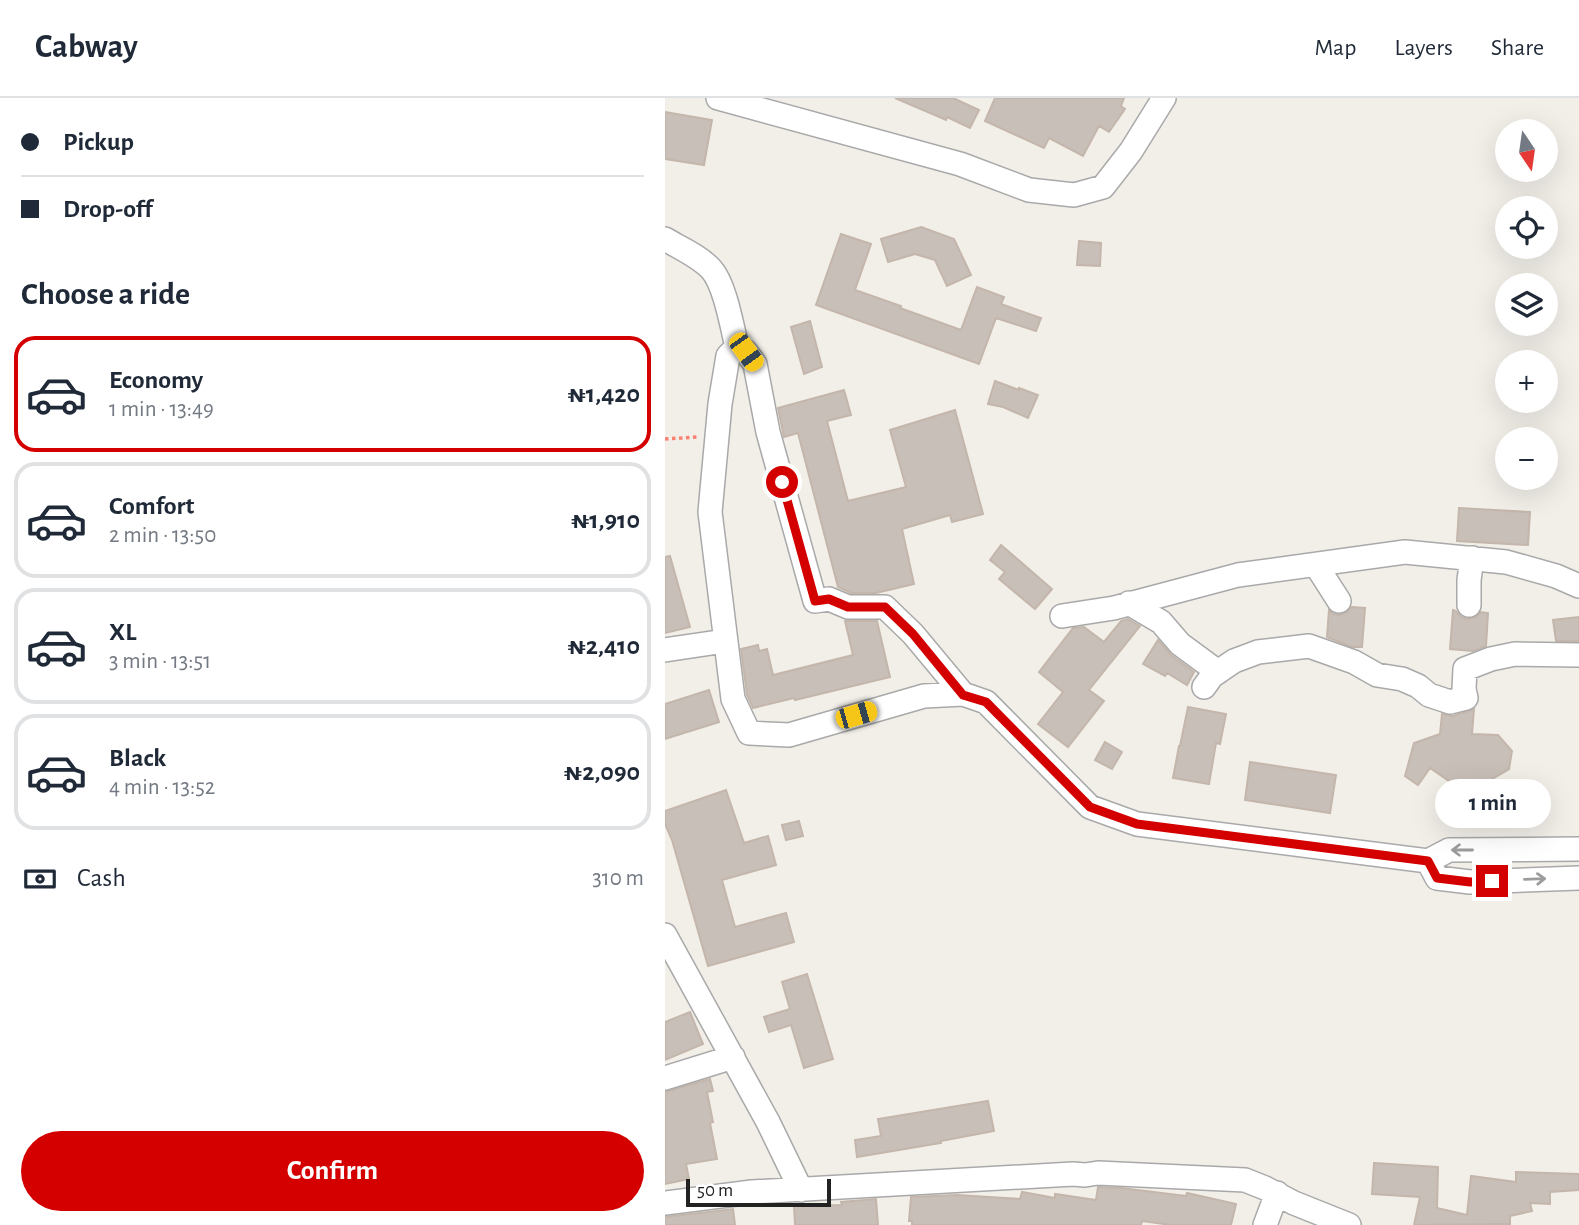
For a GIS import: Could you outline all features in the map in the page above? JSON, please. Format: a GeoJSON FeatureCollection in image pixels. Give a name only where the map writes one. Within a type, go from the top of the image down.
{"type":"FeatureCollection","features":[{"type":"Feature","properties":{"kind":"street"},"geometry":{"type":"LineString","coordinates":[[718,98],[960,164],[1029,190],[1074,195],[1103,187],[1131,151],[1164,98]]}},
{"type":"Feature","properties":{"kind":"street"},"geometry":{"type":"LineString","coordinates":[[665,239],[712,270],[721,285],[737,347],[746,352],[755,364],[768,432],[815,601],[829,599],[848,607],[885,607],[913,634],[963,695]]}},
{"type":"Feature","properties":{"kind":"street"},"geometry":{"type":"LineString","coordinates":[[737,347],[728,356],[720,404],[710,512],[733,699],[749,733],[789,734],[925,696],[963,695],[986,702],[1090,807],[1137,824],[1428,861],[1449,850],[1579,849]]}},
{"type":"Feature","properties":{"kind":"street"},"geometry":{"type":"LineString","coordinates":[[1062,616],[1114,608],[1238,575],[1405,552],[1506,562],[1556,576],[1579,586]]}},
{"type":"Feature","properties":{"kind":"street"},"geometry":{"type":"LineString","coordinates":[[1469,605],[1472,558]]}},
{"type":"Feature","properties":{"kind":"street"},"geometry":{"type":"LineString","coordinates":[[1316,565],[1339,601]]}},
{"type":"Feature","properties":{"kind":"street"},"geometry":{"type":"LineString","coordinates":[[1129,603],[1161,622],[1211,680],[1234,661],[1258,652],[1309,646],[1354,662],[1377,675],[1402,679],[1418,686],[1429,695],[1451,702],[1466,698],[1465,669],[1491,659],[1515,654],[1579,655]]}},
{"type":"Feature","properties":{"kind":"street"},"geometry":{"type":"LineString","coordinates":[[665,650],[725,640]]}},
{"type":"Feature","properties":{"kind":"street"},"geometry":{"type":"LineString","coordinates":[[1428,861],[1437,878],[1470,882],[1579,878]]}},
{"type":"Feature","properties":{"kind":"street"},"geometry":{"type":"LineString","coordinates":[[665,935],[733,1056],[801,1190]]}},
{"type":"Feature","properties":{"kind":"street"},"geometry":{"type":"LineString","coordinates":[[665,1078],[733,1056]]}},
{"type":"Feature","properties":{"kind":"street"},"geometry":{"type":"LineString","coordinates":[[665,1203],[752,1192],[1098,1173],[1245,1180],[1349,1225]]}},
{"type":"Feature","properties":{"kind":"street"},"geometry":{"type":"LineString","coordinates":[[1265,1225],[1277,1193]]}},
{"type":"Feature","properties":{"kind":"path"},"geometry":{"type":"LineString","coordinates":[[665,439],[717,436]]}},
{"type":"Feature","properties":{"kind":"building"},"geometry":{"type":"Polygon","coordinates":[[[895,98],[953,98],[979,110],[970,128],[895,98]]]}},
{"type":"Feature","properties":{"kind":"building"},"geometry":{"type":"Polygon","coordinates":[[[995,98],[1124,98],[1121,106],[1125,109],[1109,132],[1099,126],[1083,156],[1049,138],[1044,148],[985,121],[995,98]]]}},
{"type":"Feature","properties":{"kind":"building"},"geometry":{"type":"Polygon","coordinates":[[[665,112],[712,120],[704,165],[665,159],[665,112]]]}},
{"type":"Feature","properties":{"kind":"building"},"geometry":{"type":"Polygon","coordinates":[[[921,227],[954,239],[971,275],[947,286],[935,260],[915,254],[888,262],[881,239],[921,227]]]}},
{"type":"Feature","properties":{"kind":"building"},"geometry":{"type":"Polygon","coordinates":[[[841,234],[871,244],[855,290],[961,330],[977,287],[1004,297],[1001,304],[1041,318],[1036,331],[996,318],[979,364],[816,305],[841,234]]]}},
{"type":"Feature","properties":{"kind":"building"},"geometry":{"type":"Polygon","coordinates":[[[1079,241],[1101,243],[1100,266],[1077,265],[1079,241]]]}},
{"type":"Feature","properties":{"kind":"building"},"geometry":{"type":"Polygon","coordinates":[[[810,321],[822,367],[804,374],[791,327],[810,321]]]}},
{"type":"Feature","properties":{"kind":"building"},"geometry":{"type":"Polygon","coordinates":[[[995,381],[1038,395],[1028,418],[1003,407],[988,404],[995,381]]]}},
{"type":"Feature","properties":{"kind":"building"},"geometry":{"type":"Polygon","coordinates":[[[844,390],[851,415],[827,421],[848,501],[906,487],[890,430],[955,410],[983,514],[952,522],[950,515],[902,529],[914,584],[876,593],[851,593],[838,587],[798,433],[784,437],[778,408],[844,390]]]}},
{"type":"Feature","properties":{"kind":"building"},"geometry":{"type":"Polygon","coordinates":[[[1459,508],[1530,512],[1528,545],[1457,541],[1459,508]]]}},
{"type":"Feature","properties":{"kind":"building"},"geometry":{"type":"Polygon","coordinates":[[[1001,545],[1052,589],[1035,609],[999,579],[1005,572],[990,560],[1001,545]]]}},
{"type":"Feature","properties":{"kind":"building"},"geometry":{"type":"Polygon","coordinates":[[[670,556],[690,627],[665,633],[665,557],[670,556]]]}},
{"type":"Feature","properties":{"kind":"building"},"geometry":{"type":"Polygon","coordinates":[[[1351,607],[1365,608],[1362,647],[1352,647],[1327,637],[1329,610],[1340,615],[1351,607]]]}},
{"type":"Feature","properties":{"kind":"building"},"geometry":{"type":"Polygon","coordinates":[[[1453,610],[1468,619],[1481,612],[1488,613],[1486,646],[1473,651],[1450,649],[1453,610]]]}},
{"type":"Feature","properties":{"kind":"building"},"geometry":{"type":"Polygon","coordinates":[[[1579,617],[1579,641],[1556,641],[1553,620],[1579,617]]]}},
{"type":"Feature","properties":{"kind":"building"},"geometry":{"type":"Polygon","coordinates":[[[1128,619],[1140,626],[1089,690],[1104,701],[1068,747],[1038,724],[1063,692],[1039,672],[1073,628],[1084,627],[1104,642],[1121,621],[1128,619]]]}},
{"type":"Feature","properties":{"kind":"building"},"geometry":{"type":"Polygon","coordinates":[[[845,621],[877,621],[890,677],[753,708],[747,695],[741,649],[758,645],[759,651],[767,649],[773,675],[853,655],[845,621]]]}},
{"type":"Feature","properties":{"kind":"building"},"geometry":{"type":"Polygon","coordinates":[[[1158,640],[1171,655],[1194,672],[1187,685],[1167,673],[1165,676],[1143,664],[1158,640]]]}},
{"type":"Feature","properties":{"kind":"building"},"geometry":{"type":"Polygon","coordinates":[[[709,690],[719,722],[665,739],[665,704],[709,690]]]}},
{"type":"Feature","properties":{"kind":"building"},"geometry":{"type":"Polygon","coordinates":[[[1188,707],[1226,714],[1220,744],[1216,743],[1209,784],[1173,778],[1188,707]]]}},
{"type":"Feature","properties":{"kind":"building"},"geometry":{"type":"Polygon","coordinates":[[[1474,709],[1472,734],[1498,735],[1512,751],[1509,769],[1475,789],[1462,790],[1430,768],[1418,785],[1405,776],[1414,743],[1440,734],[1442,714],[1453,716],[1474,709]]]}},
{"type":"Feature","properties":{"kind":"building"},"geometry":{"type":"Polygon","coordinates":[[[1105,742],[1122,752],[1112,769],[1095,760],[1105,742]]]}},
{"type":"Feature","properties":{"kind":"building"},"geometry":{"type":"Polygon","coordinates":[[[1250,762],[1336,775],[1330,813],[1245,800],[1250,762]]]}},
{"type":"Feature","properties":{"kind":"building"},"geometry":{"type":"Polygon","coordinates":[[[726,790],[744,843],[768,836],[776,865],[722,880],[735,927],[786,913],[794,942],[708,966],[665,824],[665,811],[726,790]]]}},
{"type":"Feature","properties":{"kind":"building"},"geometry":{"type":"Polygon","coordinates":[[[799,821],[803,836],[786,840],[782,825],[799,821]]]}},
{"type":"Feature","properties":{"kind":"building"},"geometry":{"type":"Polygon","coordinates":[[[807,974],[833,1059],[804,1068],[791,1025],[769,1032],[764,1017],[790,1009],[782,982],[807,974]]]}},
{"type":"Feature","properties":{"kind":"building"},"geometry":{"type":"Polygon","coordinates":[[[690,1012],[703,1044],[665,1060],[665,1022],[690,1012]]]}},
{"type":"Feature","properties":{"kind":"building"},"geometry":{"type":"Polygon","coordinates":[[[710,1079],[713,1091],[707,1092],[717,1159],[686,1164],[689,1179],[665,1184],[665,1092],[710,1079]]]}},
{"type":"Feature","properties":{"kind":"building"},"geometry":{"type":"Polygon","coordinates":[[[988,1101],[994,1131],[857,1157],[855,1140],[881,1136],[878,1119],[988,1101]]]}},
{"type":"Feature","properties":{"kind":"building"},"geometry":{"type":"Polygon","coordinates":[[[1374,1163],[1438,1167],[1437,1208],[1467,1215],[1471,1176],[1516,1182],[1516,1172],[1579,1174],[1579,1190],[1550,1192],[1550,1204],[1530,1203],[1532,1211],[1510,1216],[1510,1224],[1414,1225],[1420,1197],[1372,1194],[1374,1163]]]}},
{"type":"Feature","properties":{"kind":"building"},"geometry":{"type":"Polygon","coordinates":[[[1098,1187],[1186,1196],[1187,1193],[1236,1204],[1231,1225],[1171,1225],[1142,1221],[1141,1225],[912,1225],[912,1221],[909,1221],[911,1197],[957,1195],[1020,1199],[1022,1192],[1055,1198],[1055,1194],[1096,1200],[1098,1187]]]}},
{"type":"Feature","properties":{"kind":"building"},"geometry":{"type":"Polygon","coordinates":[[[876,1199],[878,1225],[795,1225],[794,1206],[842,1205],[841,1202],[876,1199]]]}},
{"type":"Feature","properties":{"kind":"building"},"geometry":{"type":"Polygon","coordinates":[[[733,1209],[735,1225],[665,1225],[665,1217],[733,1209]]]}},
{"type":"Feature","properties":{"kind":"route"},"geometry":{"type":"LineString","coordinates":[[782,482],[815,601],[829,599],[848,607],[885,607],[913,634],[963,695],[986,702],[1090,807],[1137,824],[1428,861],[1437,878],[1470,882],[1492,881]]}}]}
